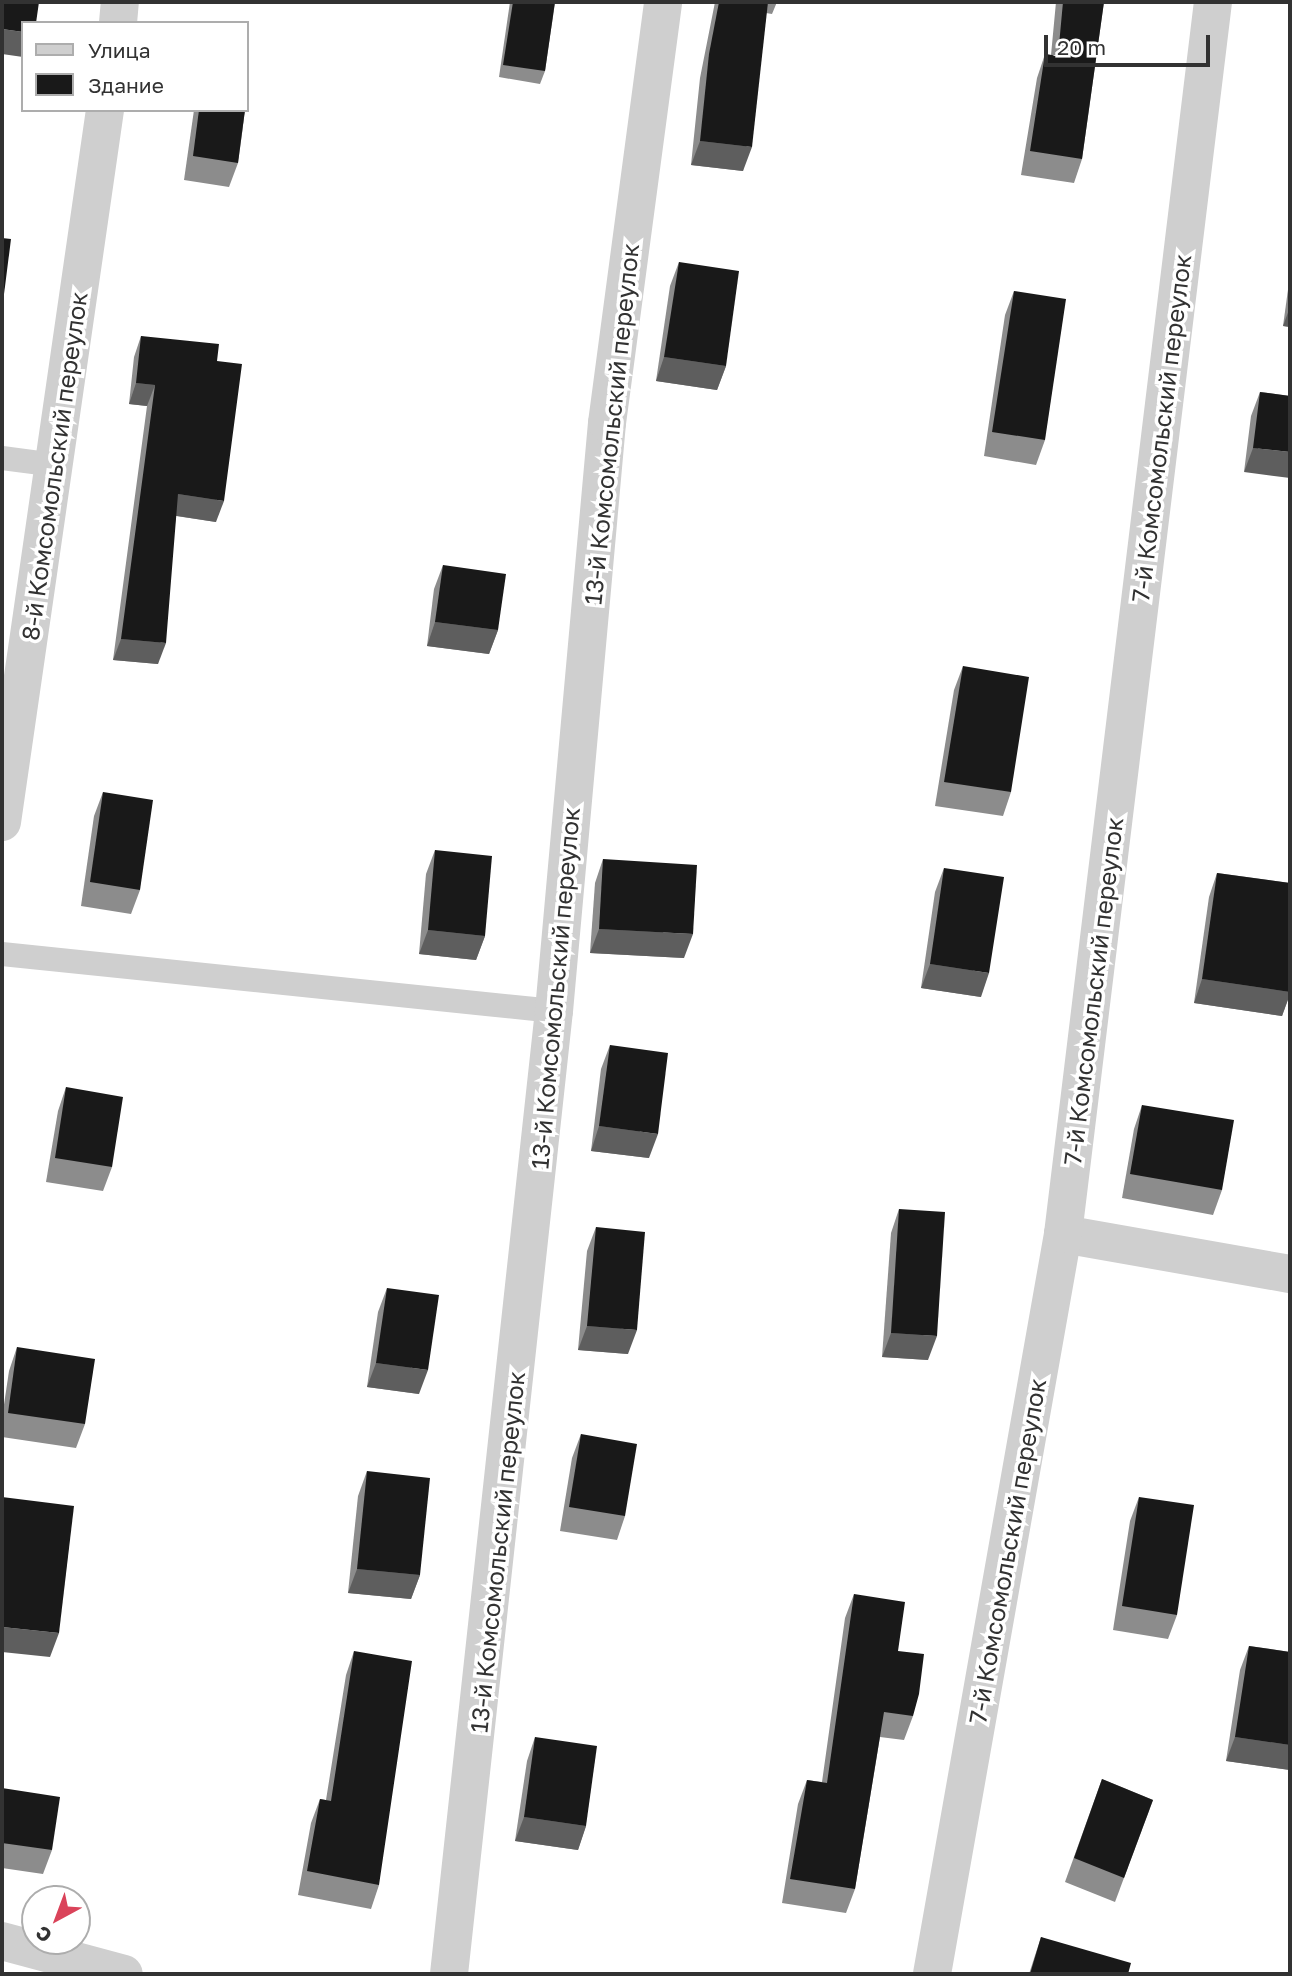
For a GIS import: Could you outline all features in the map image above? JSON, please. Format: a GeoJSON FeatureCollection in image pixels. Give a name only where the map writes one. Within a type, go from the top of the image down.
{"type":"FeatureCollection","features":[{"type":"Feature","properties":{"kind":"street"},"geometry":{"type":"LineString","coordinates":[[118,21],[121,2]]}},
{"type":"Feature","properties":{"kind":"street","name":"13-й Комсомольский переулок"},"geometry":{"type":"LineString","coordinates":[[449,1974],[554,1011],[607,423],[663,2]]}},
{"type":"Feature","properties":{"kind":"street","name":"7-й Комсомольский переулок"},"geometry":{"type":"LineString","coordinates":[[932,1974],[1063,1234],[1213,2]]}},
{"type":"Feature","properties":{"kind":"street","name":"8-й Комсомольский переулок"},"geometry":{"type":"LineString","coordinates":[[2,822],[105,112]]}},
{"type":"Feature","properties":{"kind":"street"},"geometry":{"type":"LineString","coordinates":[[1063,1234],[1290,1274]]}},
{"type":"Feature","properties":{"kind":"street"},"geometry":{"type":"LineString","coordinates":[[2,1941],[124,1974]]}},
{"type":"Feature","properties":{"kind":"lane"},"geometry":{"type":"LineString","coordinates":[[2,458],[55,464]]}},
{"type":"Feature","properties":{"kind":"lane"},"geometry":{"type":"LineString","coordinates":[[2,954],[554,1011]]}},
{"type":"Feature","properties":{"kind":"building"},"geometry":{"type":"Polygon","coordinates":[[[2,2],[39,2],[36,21],[21,21],[21,32],[2,29],[2,2]]]}},
{"type":"Feature","properties":{"kind":"building"},"geometry":{"type":"Polygon","coordinates":[[[513,2],[555,2],[545,71],[503,65],[513,2]]]}},
{"type":"Feature","properties":{"kind":"building"},"geometry":{"type":"Polygon","coordinates":[[[719,2],[768,2],[752,147],[700,141],[709,54],[719,2]]]}},
{"type":"Feature","properties":{"kind":"building"},"geometry":{"type":"Polygon","coordinates":[[[1063,2],[1104,2],[1082,159],[1030,151],[1045,54],[1058,56],[1063,2]]]}},
{"type":"Feature","properties":{"kind":"building"},"geometry":{"type":"Polygon","coordinates":[[[199,112],[245,112],[238,163],[193,156],[199,112]]]}},
{"type":"Feature","properties":{"kind":"building"},"geometry":{"type":"Polygon","coordinates":[[[2,238],[11,239],[2,310],[2,238]]]}},
{"type":"Feature","properties":{"kind":"building"},"geometry":{"type":"Polygon","coordinates":[[[679,262],[739,271],[726,366],[664,357],[679,262]]]}},
{"type":"Feature","properties":{"kind":"building"},"geometry":{"type":"Polygon","coordinates":[[[1014,291],[1066,299],[1045,440],[992,432],[1014,291]]]}},
{"type":"Feature","properties":{"kind":"building"},"geometry":{"type":"Polygon","coordinates":[[[141,336],[219,344],[217,361],[242,364],[224,501],[178,494],[166,643],[121,639],[155,385],[136,383],[141,336]]]}},
{"type":"Feature","properties":{"kind":"building"},"geometry":{"type":"Polygon","coordinates":[[[1260,392],[1290,396],[1290,452],[1253,448],[1260,392]]]}},
{"type":"Feature","properties":{"kind":"building"},"geometry":{"type":"Polygon","coordinates":[[[443,565],[506,574],[498,630],[435,622],[443,565]]]}},
{"type":"Feature","properties":{"kind":"building"},"geometry":{"type":"Polygon","coordinates":[[[963,666],[1029,677],[1011,792],[944,782],[963,666]]]}},
{"type":"Feature","properties":{"kind":"building"},"geometry":{"type":"Polygon","coordinates":[[[103,792],[153,800],[140,890],[90,882],[103,792]]]}},
{"type":"Feature","properties":{"kind":"building"},"geometry":{"type":"Polygon","coordinates":[[[435,850],[492,856],[485,936],[428,930],[435,850]]]}},
{"type":"Feature","properties":{"kind":"building"},"geometry":{"type":"Polygon","coordinates":[[[603,859],[697,865],[693,934],[599,929],[603,859]]]}},
{"type":"Feature","properties":{"kind":"building"},"geometry":{"type":"Polygon","coordinates":[[[944,868],[1004,877],[989,973],[930,964],[944,868]]]}},
{"type":"Feature","properties":{"kind":"building"},"geometry":{"type":"Polygon","coordinates":[[[1217,873],[1290,883],[1290,992],[1202,979],[1217,873]]]}},
{"type":"Feature","properties":{"kind":"building"},"geometry":{"type":"Polygon","coordinates":[[[610,1045],[668,1053],[658,1134],[599,1126],[610,1045]]]}},
{"type":"Feature","properties":{"kind":"building"},"geometry":{"type":"Polygon","coordinates":[[[66,1087],[123,1097],[112,1167],[55,1158],[66,1087]]]}},
{"type":"Feature","properties":{"kind":"building"},"geometry":{"type":"Polygon","coordinates":[[[1142,1105],[1234,1120],[1222,1190],[1130,1174],[1142,1105]]]}},
{"type":"Feature","properties":{"kind":"building"},"geometry":{"type":"Polygon","coordinates":[[[899,1209],[945,1212],[937,1336],[891,1333],[899,1209]]]}},
{"type":"Feature","properties":{"kind":"building"},"geometry":{"type":"Polygon","coordinates":[[[596,1227],[645,1232],[637,1330],[587,1326],[596,1227]]]}},
{"type":"Feature","properties":{"kind":"building"},"geometry":{"type":"Polygon","coordinates":[[[387,1288],[439,1295],[428,1370],[376,1363],[387,1288]]]}},
{"type":"Feature","properties":{"kind":"building"},"geometry":{"type":"Polygon","coordinates":[[[17,1347],[95,1359],[85,1424],[8,1413],[17,1347]]]}},
{"type":"Feature","properties":{"kind":"building"},"geometry":{"type":"Polygon","coordinates":[[[581,1434],[637,1444],[625,1516],[569,1507],[581,1434]]]}},
{"type":"Feature","properties":{"kind":"building"},"geometry":{"type":"Polygon","coordinates":[[[367,1471],[430,1478],[420,1575],[357,1569],[367,1471]]]}},
{"type":"Feature","properties":{"kind":"building"},"geometry":{"type":"Polygon","coordinates":[[[2,1497],[74,1506],[59,1633],[2,1627],[2,1497]]]}},
{"type":"Feature","properties":{"kind":"building"},"geometry":{"type":"Polygon","coordinates":[[[1139,1497],[1194,1505],[1177,1615],[1122,1606],[1139,1497]]]}},
{"type":"Feature","properties":{"kind":"building"},"geometry":{"type":"Polygon","coordinates":[[[854,1594],[905,1602],[898,1651],[924,1654],[913,1716],[884,1712],[855,1889],[790,1879],[807,1780],[827,1783],[854,1594]]]}},
{"type":"Feature","properties":{"kind":"building"},"geometry":{"type":"Polygon","coordinates":[[[1249,1646],[1290,1652],[1290,1745],[1235,1737],[1249,1646]]]}},
{"type":"Feature","properties":{"kind":"building"},"geometry":{"type":"Polygon","coordinates":[[[354,1651],[412,1661],[379,1885],[307,1871],[320,1799],[331,1801],[354,1651]]]}},
{"type":"Feature","properties":{"kind":"building"},"geometry":{"type":"Polygon","coordinates":[[[535,1737],[597,1746],[586,1826],[524,1817],[535,1737]]]}},
{"type":"Feature","properties":{"kind":"building"},"geometry":{"type":"Polygon","coordinates":[[[1102,1779],[1153,1800],[1124,1878],[1074,1858],[1102,1779]]]}},
{"type":"Feature","properties":{"kind":"building"},"geometry":{"type":"Polygon","coordinates":[[[2,1788],[60,1797],[52,1850],[2,1843],[2,1788]]]}},
{"type":"Feature","properties":{"kind":"building"},"geometry":{"type":"Polygon","coordinates":[[[1041,1937],[1131,1963],[1128,1974],[1030,1974],[1041,1937]]]}}]}
